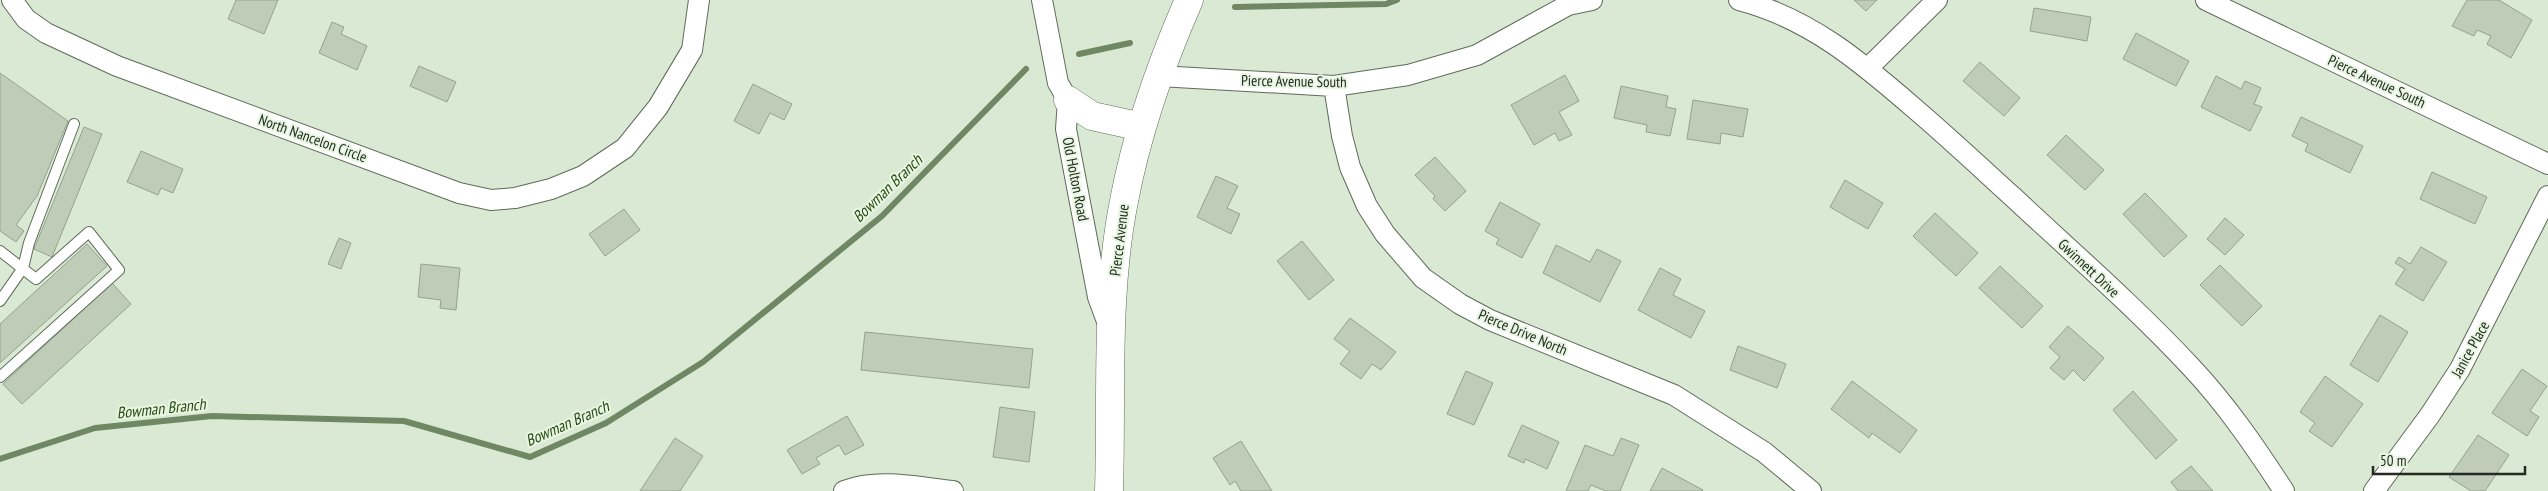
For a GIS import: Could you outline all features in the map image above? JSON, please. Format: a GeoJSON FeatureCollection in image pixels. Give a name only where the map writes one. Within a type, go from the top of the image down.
{"type":"FeatureCollection","features":[{"type":"Feature","properties":{"kind":"main road","name":"Pierce Avenue"},"geometry":{"type":"LineString","coordinates":[[1109,491],[1110,330],[1124,202],[1142,127],[1159,76],[1189,0]]}},
{"type":"Feature","properties":{"kind":"main road"},"geometry":{"type":"LineString","coordinates":[[1068,100],[1092,116],[1142,127]]}},
{"type":"Feature","properties":{"kind":"street","name":"North Nancelon Circle"},"geometry":{"type":"LineString","coordinates":[[12,0],[26,19],[46,33],[117,66],[459,193],[491,200],[515,198],[551,189],[583,176],[625,148],[658,107],[692,50],[700,0]]}},
{"type":"Feature","properties":{"kind":"street"},"geometry":{"type":"LineString","coordinates":[[1042,0],[1058,83],[1068,100]]}},
{"type":"Feature","properties":{"kind":"street","name":"Pierce Avenue South"},"geometry":{"type":"LineString","coordinates":[[1159,76],[1334,86],[1408,75],[1477,55],[1568,5],[1592,0]]}},
{"type":"Feature","properties":{"kind":"street"},"geometry":{"type":"LineString","coordinates":[[1739,0],[1764,6],[1814,30],[1838,44],[1868,68],[1937,0]]}},
{"type":"Feature","properties":{"kind":"street","name":"Pierce Avenue South"},"geometry":{"type":"LineString","coordinates":[[2206,0],[2548,164]]}},
{"type":"Feature","properties":{"kind":"street","name":"Gwinnett Drive"},"geometry":{"type":"LineString","coordinates":[[1868,68],[1963,151],[2138,314],[2185,361],[2230,413],[2284,491]]}},
{"type":"Feature","properties":{"kind":"street","name":"Pierce Drive North"},"geometry":{"type":"LineString","coordinates":[[1334,86],[1342,136],[1350,166],[1367,206],[1385,234],[1424,278],[1460,304],[1490,320],[1674,395],[1764,452],[1811,491]]}},
{"type":"Feature","properties":{"kind":"street","name":"Old Holton Road"},"geometry":{"type":"LineString","coordinates":[[1068,100],[1066,129],[1098,296],[1110,330]]}},
{"type":"Feature","properties":{"kind":"street","name":"Janice Place"},"geometry":{"type":"LineString","coordinates":[[2374,491],[2430,415],[2460,369],[2548,196]]}},
{"type":"Feature","properties":{"kind":"street"},"geometry":{"type":"LineString","coordinates":[[844,491],[860,485],[890,484],[953,491]]}},
{"type":"Feature","properties":{"kind":"lane"},"geometry":{"type":"LineString","coordinates":[[0,301],[23,268],[29,243],[74,124]]}},
{"type":"Feature","properties":{"kind":"lane"},"geometry":{"type":"LineString","coordinates":[[0,251],[36,279],[89,232],[119,270],[0,377]]}},
{"type":"Feature","properties":{"kind":"building"},"geometry":{"type":"Polygon","coordinates":[[[236,0],[278,0],[264,34],[228,19],[236,0]]]}},
{"type":"Feature","properties":{"kind":"building"},"geometry":{"type":"Polygon","coordinates":[[[1854,0],[1877,0],[1866,11],[1854,0]]]}},
{"type":"Feature","properties":{"kind":"building"},"geometry":{"type":"Polygon","coordinates":[[[2467,0],[2499,0],[2532,20],[2511,58],[2487,44],[2491,36],[2477,30],[2474,36],[2452,26],[2467,0]]]}},
{"type":"Feature","properties":{"kind":"building"},"geometry":{"type":"Polygon","coordinates":[[[2034,8],[2091,17],[2087,41],[2030,31],[2034,8]]]}},
{"type":"Feature","properties":{"kind":"building"},"geometry":{"type":"Polygon","coordinates":[[[332,22],[344,27],[341,34],[367,46],[357,70],[319,53],[332,22]]]}},
{"type":"Feature","properties":{"kind":"building"},"geometry":{"type":"Polygon","coordinates":[[[2136,33],[2189,61],[2176,86],[2123,59],[2136,33]]]}},
{"type":"Feature","properties":{"kind":"building"},"geometry":{"type":"Polygon","coordinates":[[[1980,62],[2020,98],[2004,116],[1963,81],[1980,62]]]}},
{"type":"Feature","properties":{"kind":"building"},"geometry":{"type":"Polygon","coordinates":[[[419,66],[456,82],[447,102],[410,86],[419,66]]]}},
{"type":"Feature","properties":{"kind":"building"},"geometry":{"type":"Polygon","coordinates":[[[0,73],[68,121],[37,196],[16,225],[24,231],[16,242],[0,231],[0,73]]]}},
{"type":"Feature","properties":{"kind":"building"},"geometry":{"type":"Polygon","coordinates":[[[1565,75],[1579,101],[1559,112],[1572,135],[1559,141],[1555,133],[1534,145],[1511,105],[1565,75]]]}},
{"type":"Feature","properties":{"kind":"building"},"geometry":{"type":"Polygon","coordinates":[[[2216,76],[2241,89],[2245,81],[2261,88],[2254,104],[2262,107],[2250,131],[2201,107],[2216,76]]]}},
{"type":"Feature","properties":{"kind":"building"},"geometry":{"type":"Polygon","coordinates":[[[753,84],[792,104],[784,120],[770,113],[759,134],[734,121],[753,84]]]}},
{"type":"Feature","properties":{"kind":"building"},"geometry":{"type":"Polygon","coordinates":[[[1621,86],[1668,96],[1666,107],[1676,109],[1670,136],[1646,132],[1647,125],[1614,118],[1621,86]]]}},
{"type":"Feature","properties":{"kind":"building"},"geometry":{"type":"Polygon","coordinates":[[[1693,100],[1748,109],[1743,137],[1721,133],[1720,144],[1687,139],[1693,100]]]}},
{"type":"Feature","properties":{"kind":"building"},"geometry":{"type":"Polygon","coordinates":[[[2301,117],[2363,146],[2350,173],[2305,151],[2308,144],[2292,136],[2301,117]]]}},
{"type":"Feature","properties":{"kind":"building"},"geometry":{"type":"Polygon","coordinates":[[[84,127],[102,134],[52,257],[34,249],[84,127]]]}},
{"type":"Feature","properties":{"kind":"building"},"geometry":{"type":"Polygon","coordinates":[[[2066,135],[2104,170],[2085,190],[2047,155],[2066,135]]]}},
{"type":"Feature","properties":{"kind":"building"},"geometry":{"type":"Polygon","coordinates":[[[141,151],[183,169],[173,193],[161,188],[158,195],[127,182],[141,151]]]}},
{"type":"Feature","properties":{"kind":"building"},"geometry":{"type":"Polygon","coordinates":[[[1435,157],[1466,191],[1445,211],[1433,199],[1435,196],[1415,175],[1435,157]]]}},
{"type":"Feature","properties":{"kind":"building"},"geometry":{"type":"Polygon","coordinates":[[[2432,172],[2487,197],[2475,224],[2420,199],[2432,172]]]}},
{"type":"Feature","properties":{"kind":"building"},"geometry":{"type":"Polygon","coordinates":[[[1216,176],[1238,186],[1227,208],[1240,214],[1231,234],[1197,217],[1216,176]]]}},
{"type":"Feature","properties":{"kind":"building"},"geometry":{"type":"Polygon","coordinates":[[[1845,180],[1883,203],[1868,229],[1830,207],[1845,180]]]}},
{"type":"Feature","properties":{"kind":"building"},"geometry":{"type":"Polygon","coordinates":[[[2145,193],[2187,236],[2164,257],[2123,214],[2145,193]]]}},
{"type":"Feature","properties":{"kind":"building"},"geometry":{"type":"Polygon","coordinates":[[[1500,202],[1540,224],[1522,258],[1496,244],[1499,239],[1485,231],[1500,202]]]}},
{"type":"Feature","properties":{"kind":"building"},"geometry":{"type":"Polygon","coordinates":[[[624,209],[640,230],[605,256],[589,234],[624,209]]]}},
{"type":"Feature","properties":{"kind":"building"},"geometry":{"type":"Polygon","coordinates":[[[1935,213],[1978,253],[1956,276],[1913,236],[1935,213]]]}},
{"type":"Feature","properties":{"kind":"building"},"geometry":{"type":"Polygon","coordinates":[[[2225,218],[2244,235],[2225,255],[2207,239],[2225,218]]]}},
{"type":"Feature","properties":{"kind":"building"},"geometry":{"type":"Polygon","coordinates":[[[339,238],[351,243],[341,269],[328,264],[339,238]]]}},
{"type":"Feature","properties":{"kind":"building"},"geometry":{"type":"Polygon","coordinates":[[[1302,241],[1334,280],[1309,300],[1277,261],[1302,241]]]}},
{"type":"Feature","properties":{"kind":"building"},"geometry":{"type":"Polygon","coordinates":[[[87,244],[107,266],[0,363],[0,324],[87,244]]]}},
{"type":"Feature","properties":{"kind":"building"},"geometry":{"type":"Polygon","coordinates":[[[1556,245],[1590,262],[1597,249],[1621,261],[1600,302],[1543,273],[1556,245]]]}},
{"type":"Feature","properties":{"kind":"building"},"geometry":{"type":"Polygon","coordinates":[[[2421,247],[2447,262],[2423,301],[2395,284],[2405,269],[2395,263],[2399,257],[2410,264],[2421,247]]]}},
{"type":"Feature","properties":{"kind":"building"},"geometry":{"type":"Polygon","coordinates":[[[421,264],[460,268],[456,310],[440,308],[441,300],[418,297],[421,264]]]}},
{"type":"Feature","properties":{"kind":"building"},"geometry":{"type":"Polygon","coordinates":[[[2220,265],[2262,306],[2242,326],[2200,285],[2220,265]]]}},
{"type":"Feature","properties":{"kind":"building"},"geometry":{"type":"Polygon","coordinates":[[[2000,266],[2043,306],[2022,328],[1979,288],[2000,266]]]}},
{"type":"Feature","properties":{"kind":"building"},"geometry":{"type":"Polygon","coordinates":[[[1660,268],[1681,279],[1673,295],[1705,311],[1691,338],[1638,310],[1660,268]]]}},
{"type":"Feature","properties":{"kind":"building"},"geometry":{"type":"Polygon","coordinates":[[[112,283],[131,304],[22,404],[3,384],[112,283]]]}},
{"type":"Feature","properties":{"kind":"building"},"geometry":{"type":"Polygon","coordinates":[[[2380,315],[2408,332],[2378,382],[2350,365],[2380,315]]]}},
{"type":"Feature","properties":{"kind":"building"},"geometry":{"type":"Polygon","coordinates":[[[1350,318],[1396,352],[1381,370],[1372,364],[1361,379],[1340,364],[1350,351],[1334,339],[1350,318]]]}},
{"type":"Feature","properties":{"kind":"building"},"geometry":{"type":"Polygon","coordinates":[[[2068,326],[2104,358],[2084,381],[2073,370],[2064,380],[2050,368],[2060,357],[2049,347],[2068,326]]]}},
{"type":"Feature","properties":{"kind":"building"},"geometry":{"type":"Polygon","coordinates":[[[865,332],[1033,349],[1029,388],[861,370],[865,332]]]}},
{"type":"Feature","properties":{"kind":"building"},"geometry":{"type":"Polygon","coordinates":[[[1738,346],[1786,364],[1777,388],[1730,370],[1738,346]]]}},
{"type":"Feature","properties":{"kind":"building"},"geometry":{"type":"Polygon","coordinates":[[[2522,369],[2547,386],[2530,411],[2539,417],[2527,436],[2492,413],[2522,369]]]}},
{"type":"Feature","properties":{"kind":"building"},"geometry":{"type":"Polygon","coordinates":[[[1466,371],[1493,383],[1474,425],[1447,414],[1466,371]]]}},
{"type":"Feature","properties":{"kind":"building"},"geometry":{"type":"Polygon","coordinates":[[[2325,376],[2363,404],[2332,447],[2309,431],[2315,423],[2300,412],[2325,376]]]}},
{"type":"Feature","properties":{"kind":"building"},"geometry":{"type":"Polygon","coordinates":[[[1852,381],[1917,430],[1900,453],[1872,433],[1869,438],[1831,409],[1852,381]]]}},
{"type":"Feature","properties":{"kind":"building"},"geometry":{"type":"Polygon","coordinates":[[[2133,391],[2177,440],[2156,459],[2113,410],[2133,391]]]}},
{"type":"Feature","properties":{"kind":"building"},"geometry":{"type":"Polygon","coordinates":[[[1000,407],[1035,412],[1029,462],[993,457],[1000,407]]]}},
{"type":"Feature","properties":{"kind":"building"},"geometry":{"type":"Polygon","coordinates":[[[847,416],[864,445],[845,455],[839,445],[816,458],[820,464],[802,474],[787,450],[847,416]]]}},
{"type":"Feature","properties":{"kind":"building"},"geometry":{"type":"Polygon","coordinates":[[[1522,425],[1559,442],[1547,469],[1525,459],[1524,463],[1508,456],[1522,425]]]}},
{"type":"Feature","properties":{"kind":"building"},"geometry":{"type":"Polygon","coordinates":[[[2478,435],[2509,455],[2485,491],[2471,491],[2449,477],[2478,435]]]}},
{"type":"Feature","properties":{"kind":"building"},"geometry":{"type":"Polygon","coordinates":[[[675,438],[703,456],[680,491],[640,491],[675,438]]]}},
{"type":"Feature","properties":{"kind":"building"},"geometry":{"type":"Polygon","coordinates":[[[1621,438],[1639,445],[1620,491],[1606,491],[1591,485],[1588,491],[1566,491],[1585,445],[1613,456],[1621,438]]]}},
{"type":"Feature","properties":{"kind":"building"},"geometry":{"type":"Polygon","coordinates":[[[1241,441],[1272,491],[1241,491],[1235,481],[1230,485],[1213,458],[1241,441]]]}},
{"type":"Feature","properties":{"kind":"building"},"geometry":{"type":"Polygon","coordinates":[[[2191,466],[2213,491],[2178,491],[2171,482],[2191,466]]]}},
{"type":"Feature","properties":{"kind":"building"},"geometry":{"type":"Polygon","coordinates":[[[1662,468],[1703,490],[1650,491],[1662,468]]]}},
{"type":"Feature","properties":{"kind":"waterway","name":"Bowman Branch"},"geometry":{"type":"LineString","coordinates":[[1235,7],[1386,4],[1397,0]]}},
{"type":"Feature","properties":{"kind":"waterway","name":"Bowman Branch"},"geometry":{"type":"LineString","coordinates":[[1079,54],[1130,43]]}},
{"type":"Feature","properties":{"kind":"waterway","name":"Bowman Branch"},"geometry":{"type":"LineString","coordinates":[[0,459],[95,428],[212,416],[404,421],[530,457],[606,423],[703,362],[882,216],[1026,69]]}}]}
